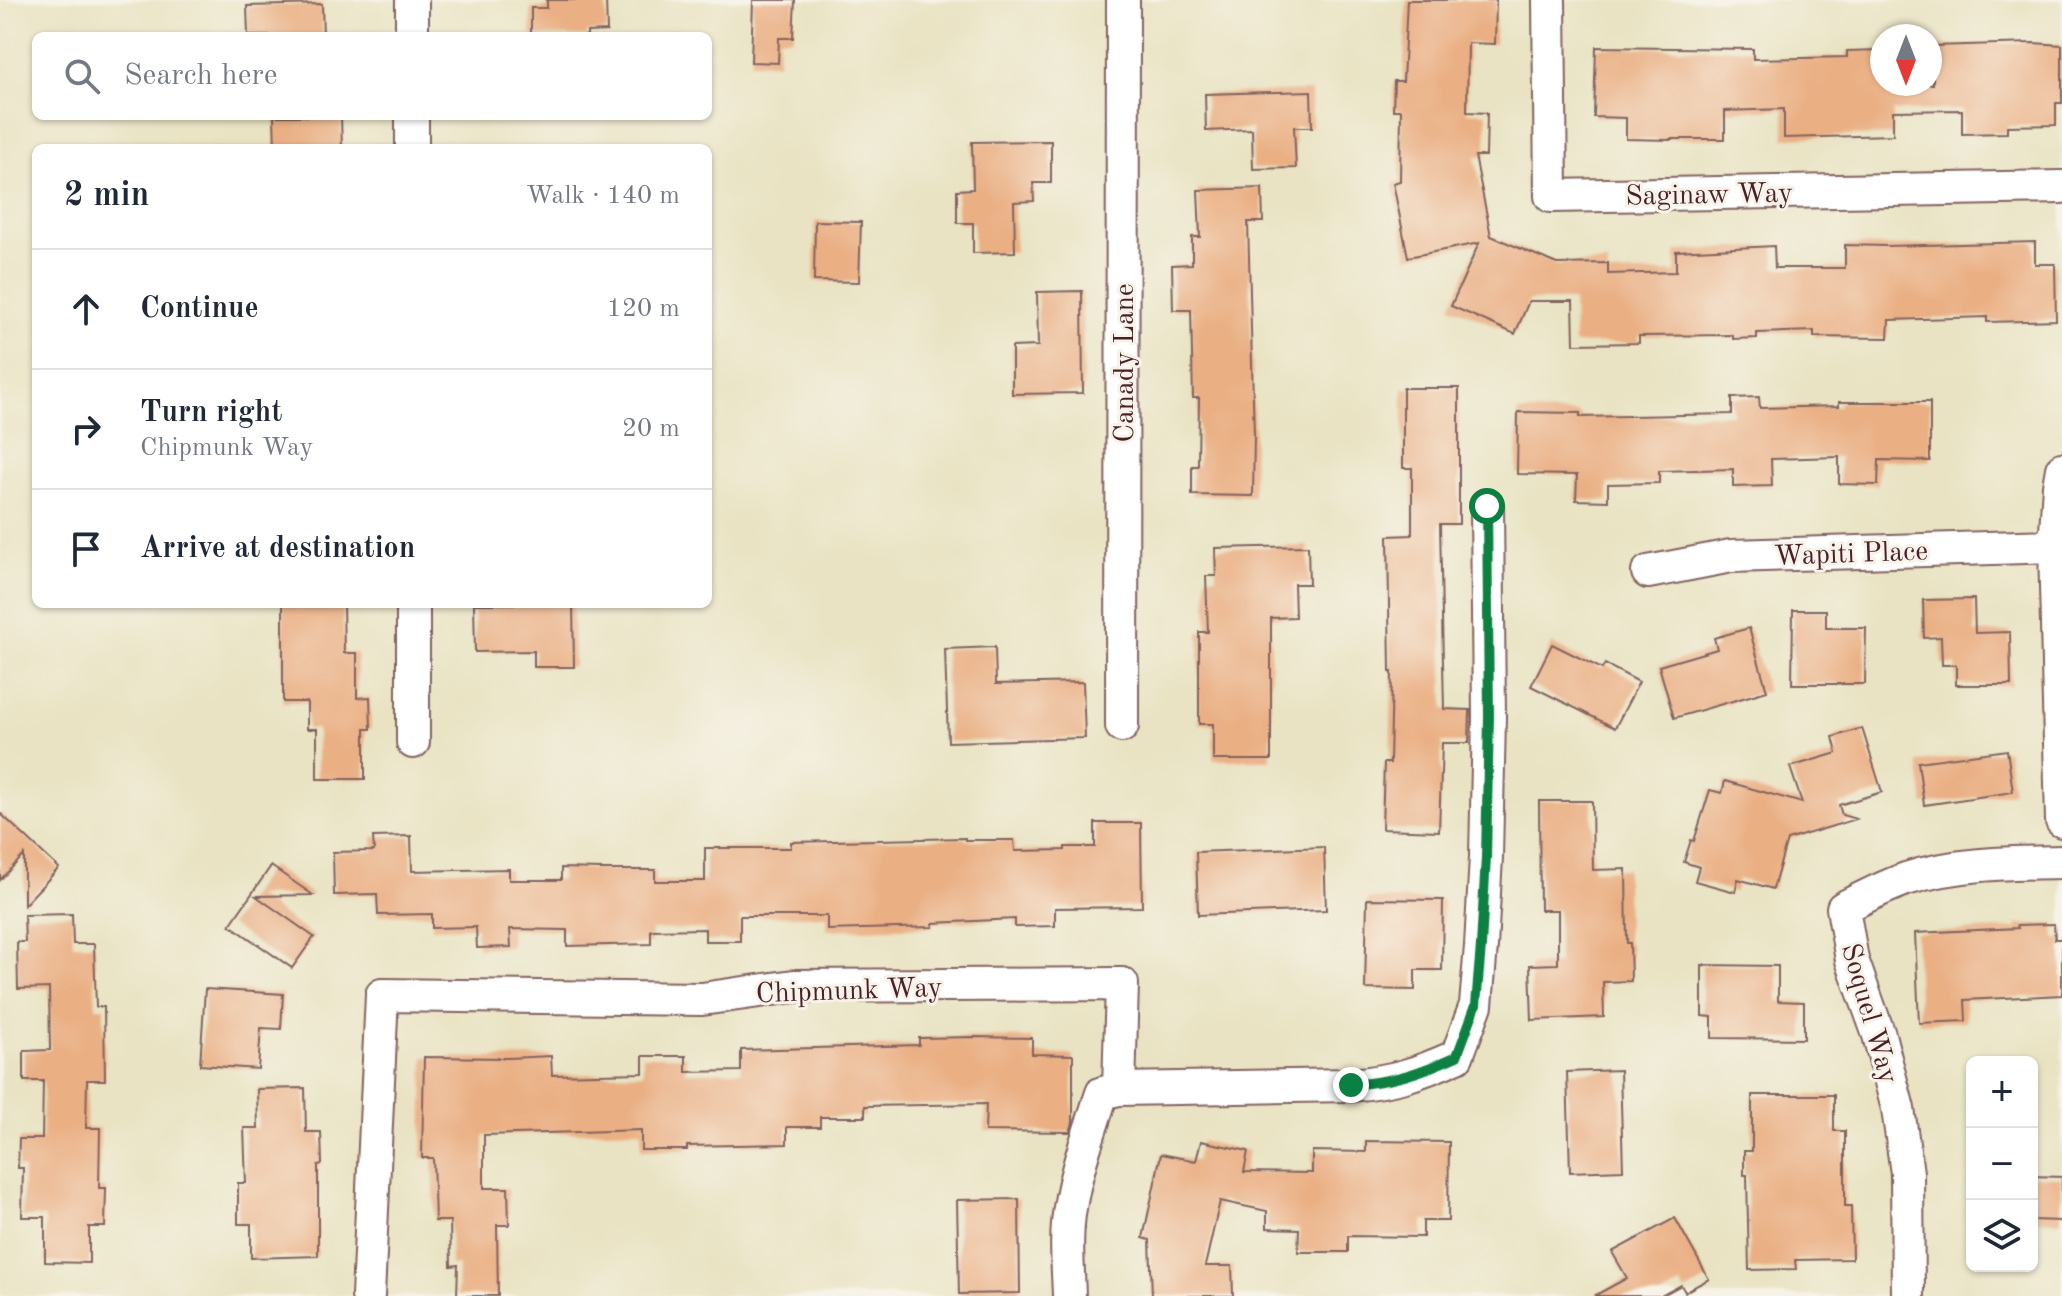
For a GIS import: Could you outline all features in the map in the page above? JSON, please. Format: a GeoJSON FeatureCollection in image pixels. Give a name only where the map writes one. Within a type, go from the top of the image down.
{"type":"FeatureCollection","features":[{"type":"Feature","properties":{"kind":"street"},"geometry":{"type":"LineString","coordinates":[[412,0],[412,32]]}},
{"type":"Feature","properties":{"kind":"street","name":"Canady Lane"},"geometry":{"type":"LineString","coordinates":[[1122,726],[1123,0]]}},
{"type":"Feature","properties":{"kind":"street","name":"Saginaw Way"},"geometry":{"type":"LineString","coordinates":[[1549,0],[1551,196],[2062,187]]}},
{"type":"Feature","properties":{"kind":"street"},"geometry":{"type":"LineString","coordinates":[[412,120],[412,144]]}},
{"type":"Feature","properties":{"kind":"street"},"geometry":{"type":"LineString","coordinates":[[2062,469],[2055,546],[2062,821]]}},
{"type":"Feature","properties":{"kind":"street"},"geometry":{"type":"LineString","coordinates":[[1069,1296],[1069,1210],[1080,1162],[1102,1093],[1119,1089],[1385,1082],[1420,1072],[1457,1056],[1476,1005],[1486,857],[1489,717],[1487,506]]}},
{"type":"Feature","properties":{"kind":"street","name":"Wapiti Place"},"geometry":{"type":"LineString","coordinates":[[1648,572],[1731,556],[2055,546]]}},
{"type":"Feature","properties":{"kind":"street"},"geometry":{"type":"LineString","coordinates":[[413,608],[413,742]]}},
{"type":"Feature","properties":{"kind":"street","name":"Soquel Way"},"geometry":{"type":"LineString","coordinates":[[1908,1296],[1904,1143],[1890,1072],[1852,960],[1843,908],[1878,890],[1944,870],[1988,864],[2062,862]]}},
{"type":"Feature","properties":{"kind":"street","name":"Chipmunk Way"},"geometry":{"type":"LineString","coordinates":[[368,1296],[382,995],[702,999],[794,986],[1122,984],[1119,1089]]}},
{"type":"Feature","properties":{"kind":"building"},"geometry":{"type":"Polygon","coordinates":[[[547,0],[606,0],[607,31],[531,32],[531,8],[547,8],[547,0]]]}},
{"type":"Feature","properties":{"kind":"building"},"geometry":{"type":"Polygon","coordinates":[[[753,0],[795,0],[793,38],[779,38],[778,63],[751,62],[753,0]]]}},
{"type":"Feature","properties":{"kind":"building"},"geometry":{"type":"Polygon","coordinates":[[[1407,0],[1496,0],[1495,44],[1468,43],[1467,112],[1487,113],[1486,156],[1475,156],[1491,236],[1557,264],[1608,263],[1608,274],[1676,272],[1676,251],[1774,246],[1775,268],[1845,268],[1845,245],[2035,242],[2035,264],[2055,264],[2056,320],[1987,322],[1987,317],[1889,320],[1888,338],[1814,337],[1814,331],[1757,333],[1757,338],[1733,339],[1733,335],[1639,336],[1639,343],[1574,344],[1573,301],[1529,301],[1515,334],[1451,306],[1479,243],[1408,257],[1393,183],[1400,181],[1401,110],[1393,110],[1394,81],[1403,81],[1407,0]]]}},
{"type":"Feature","properties":{"kind":"building"},"geometry":{"type":"Polygon","coordinates":[[[322,4],[323,32],[248,32],[247,6],[322,4]]]}},
{"type":"Feature","properties":{"kind":"building"},"geometry":{"type":"Polygon","coordinates":[[[2062,45],[2062,103],[2056,103],[2056,125],[2007,126],[2007,133],[1962,134],[1962,110],[1893,111],[1893,135],[1784,138],[1784,109],[1725,111],[1725,139],[1670,140],[1626,139],[1626,118],[1594,117],[1596,47],[1753,49],[1753,59],[1847,57],[1847,51],[1870,50],[1870,96],[1942,96],[1942,46],[2062,45]]]}},
{"type":"Feature","properties":{"kind":"building"},"geometry":{"type":"Polygon","coordinates":[[[1311,91],[1312,127],[1294,127],[1296,168],[1253,169],[1252,129],[1206,131],[1205,94],[1311,91]]]}},
{"type":"Feature","properties":{"kind":"building"},"geometry":{"type":"Polygon","coordinates":[[[274,120],[341,120],[342,144],[275,144],[274,120]]]}},
{"type":"Feature","properties":{"kind":"building"},"geometry":{"type":"Polygon","coordinates":[[[1051,141],[1051,183],[1033,183],[1034,201],[1014,202],[1015,252],[973,253],[973,223],[957,223],[957,190],[973,189],[972,142],[1051,141]]]}},
{"type":"Feature","properties":{"kind":"building"},"geometry":{"type":"Polygon","coordinates":[[[1262,188],[1263,222],[1248,222],[1253,496],[1192,495],[1192,466],[1198,466],[1199,398],[1193,398],[1191,310],[1173,310],[1172,265],[1192,264],[1192,237],[1200,237],[1198,190],[1262,188]]]}},
{"type":"Feature","properties":{"kind":"building"},"geometry":{"type":"Polygon","coordinates":[[[815,221],[861,222],[859,282],[814,281],[815,221]]]}},
{"type":"Feature","properties":{"kind":"building"},"geometry":{"type":"Polygon","coordinates":[[[1082,291],[1083,393],[1012,394],[1012,347],[1038,346],[1037,292],[1082,291]]]}},
{"type":"Feature","properties":{"kind":"building"},"geometry":{"type":"Polygon","coordinates":[[[1403,388],[1459,388],[1459,524],[1440,524],[1444,709],[1470,710],[1469,743],[1442,743],[1439,831],[1382,829],[1384,763],[1390,763],[1392,672],[1388,536],[1412,535],[1412,468],[1403,468],[1403,388]]]}},
{"type":"Feature","properties":{"kind":"building"},"geometry":{"type":"Polygon","coordinates":[[[1759,397],[1760,408],[1839,406],[1839,402],[1930,402],[1930,461],[1879,460],[1878,485],[1839,484],[1839,457],[1771,459],[1772,486],[1733,487],[1733,469],[1659,471],[1659,483],[1608,484],[1608,501],[1576,500],[1577,475],[1517,474],[1518,412],[1580,413],[1580,417],[1732,414],[1732,398],[1759,397]]]}},
{"type":"Feature","properties":{"kind":"building"},"geometry":{"type":"Polygon","coordinates":[[[1308,546],[1309,584],[1294,584],[1295,617],[1271,618],[1271,760],[1213,760],[1213,724],[1199,724],[1199,632],[1208,632],[1206,576],[1216,576],[1215,548],[1308,546]]]}},
{"type":"Feature","properties":{"kind":"building"},"geometry":{"type":"Polygon","coordinates":[[[1974,599],[1975,633],[2010,632],[2011,685],[1956,685],[1956,665],[1942,665],[1941,637],[1924,638],[1923,600],[1974,599]]]}},
{"type":"Feature","properties":{"kind":"building"},"geometry":{"type":"Polygon","coordinates":[[[283,608],[343,608],[344,653],[357,653],[357,698],[370,697],[371,729],[365,729],[365,779],[317,779],[317,729],[307,729],[307,702],[283,702],[283,608]]]}},
{"type":"Feature","properties":{"kind":"building"},"geometry":{"type":"Polygon","coordinates":[[[474,608],[573,608],[574,667],[534,667],[534,651],[475,652],[474,608]]]}},
{"type":"Feature","properties":{"kind":"building"},"geometry":{"type":"Polygon","coordinates":[[[1793,610],[1826,610],[1826,628],[1866,628],[1865,684],[1792,684],[1793,610]]]}},
{"type":"Feature","properties":{"kind":"building"},"geometry":{"type":"Polygon","coordinates":[[[1749,628],[1767,691],[1674,718],[1659,666],[1717,649],[1714,638],[1749,628]]]}},
{"type":"Feature","properties":{"kind":"building"},"geometry":{"type":"Polygon","coordinates":[[[1552,644],[1602,669],[1605,664],[1639,682],[1615,728],[1531,686],[1552,644]]]}},
{"type":"Feature","properties":{"kind":"building"},"geometry":{"type":"Polygon","coordinates":[[[995,647],[996,684],[1083,682],[1085,738],[948,742],[945,649],[995,647]]]}},
{"type":"Feature","properties":{"kind":"building"},"geometry":{"type":"Polygon","coordinates":[[[1862,728],[1882,792],[1839,805],[1842,815],[1856,819],[1787,840],[1773,889],[1738,879],[1735,892],[1695,881],[1699,867],[1684,862],[1710,790],[1722,793],[1725,781],[1802,803],[1790,767],[1837,753],[1833,737],[1862,728]]]}},
{"type":"Feature","properties":{"kind":"building"},"geometry":{"type":"Polygon","coordinates":[[[2007,750],[2013,792],[1924,805],[1918,762],[2007,750]]]}},
{"type":"Feature","properties":{"kind":"building"},"geometry":{"type":"Polygon","coordinates":[[[1539,801],[1592,801],[1593,870],[1626,869],[1631,981],[1603,982],[1604,1017],[1532,1020],[1530,965],[1558,964],[1558,910],[1540,910],[1539,801]]]}},
{"type":"Feature","properties":{"kind":"building"},"geometry":{"type":"Polygon","coordinates":[[[0,813],[59,868],[24,905],[24,855],[0,880],[0,813]]]}},
{"type":"Feature","properties":{"kind":"building"},"geometry":{"type":"Polygon","coordinates":[[[1095,823],[1141,823],[1142,907],[1055,908],[1055,926],[1015,927],[1015,919],[933,923],[933,927],[827,930],[827,916],[740,916],[740,941],[705,941],[705,929],[651,930],[651,944],[567,946],[567,930],[510,929],[511,947],[477,948],[476,927],[432,928],[432,914],[378,915],[377,894],[334,895],[333,852],[374,851],[373,837],[411,836],[412,871],[509,869],[509,880],[561,880],[561,868],[655,870],[655,881],[705,881],[705,848],[791,848],[791,842],[965,838],[1014,840],[1015,851],[1065,850],[1065,847],[1095,847],[1095,823]]]}},
{"type":"Feature","properties":{"kind":"building"},"geometry":{"type":"Polygon","coordinates":[[[1324,847],[1326,910],[1198,915],[1196,852],[1324,847]]]}},
{"type":"Feature","properties":{"kind":"building"},"geometry":{"type":"Polygon","coordinates":[[[271,866],[313,895],[256,896],[314,937],[292,968],[230,925],[271,866]]]}},
{"type":"Feature","properties":{"kind":"building"},"geometry":{"type":"Polygon","coordinates":[[[1367,899],[1443,900],[1442,970],[1415,970],[1415,990],[1365,989],[1367,899]]]}},
{"type":"Feature","properties":{"kind":"building"},"geometry":{"type":"Polygon","coordinates":[[[72,914],[73,944],[94,944],[96,1007],[104,1007],[105,1080],[87,1080],[86,1128],[100,1128],[99,1188],[106,1188],[105,1227],[89,1227],[89,1263],[45,1262],[45,1217],[22,1217],[23,1168],[18,1168],[19,1139],[42,1139],[43,1081],[24,1081],[24,1051],[50,1050],[49,988],[18,989],[17,942],[25,942],[24,915],[72,914]]]}},
{"type":"Feature","properties":{"kind":"building"},"geometry":{"type":"Polygon","coordinates":[[[2054,924],[2055,939],[2062,939],[2062,995],[1965,1000],[1966,1021],[1919,1023],[1915,933],[2054,924]]]}},
{"type":"Feature","properties":{"kind":"building"},"geometry":{"type":"Polygon","coordinates":[[[1702,965],[1778,966],[1778,1001],[1804,1002],[1804,1039],[1712,1038],[1712,1017],[1702,1016],[1702,965]]]}},
{"type":"Feature","properties":{"kind":"building"},"geometry":{"type":"Polygon","coordinates":[[[205,989],[283,994],[281,1029],[261,1028],[258,1069],[200,1065],[205,989]]]}},
{"type":"Feature","properties":{"kind":"building"},"geometry":{"type":"Polygon","coordinates":[[[919,1038],[1032,1038],[1032,1054],[1073,1055],[1073,1122],[1070,1132],[985,1131],[986,1104],[865,1106],[865,1117],[820,1117],[820,1127],[787,1127],[787,1144],[641,1150],[641,1130],[484,1135],[484,1188],[508,1188],[509,1225],[497,1225],[498,1296],[457,1296],[458,1265],[451,1266],[450,1221],[435,1221],[433,1158],[422,1158],[424,1057],[551,1056],[552,1075],[643,1073],[643,1056],[686,1056],[686,1072],[741,1071],[741,1050],[919,1045],[919,1038]]]}},
{"type":"Feature","properties":{"kind":"building"},"geometry":{"type":"Polygon","coordinates":[[[1620,1070],[1623,1170],[1570,1172],[1567,1072],[1620,1070]]]}},
{"type":"Feature","properties":{"kind":"building"},"geometry":{"type":"Polygon","coordinates":[[[305,1088],[306,1132],[321,1132],[318,1256],[251,1258],[251,1224],[238,1224],[238,1183],[246,1183],[244,1128],[258,1128],[257,1089],[305,1088]]]}},
{"type":"Feature","properties":{"kind":"building"},"geometry":{"type":"Polygon","coordinates":[[[1752,1095],[1834,1095],[1834,1131],[1845,1131],[1845,1206],[1851,1206],[1852,1259],[1795,1260],[1796,1269],[1749,1270],[1744,1151],[1752,1151],[1752,1095]]]}},
{"type":"Feature","properties":{"kind":"building"},"geometry":{"type":"Polygon","coordinates":[[[1201,1141],[1248,1151],[1244,1172],[1312,1173],[1312,1151],[1366,1152],[1366,1141],[1449,1142],[1448,1221],[1423,1221],[1423,1237],[1348,1236],[1348,1252],[1298,1252],[1299,1229],[1267,1228],[1267,1211],[1220,1201],[1205,1266],[1232,1266],[1233,1296],[1152,1296],[1150,1240],[1143,1238],[1161,1154],[1196,1161],[1201,1141]]]}},
{"type":"Feature","properties":{"kind":"building"},"geometry":{"type":"Polygon","coordinates":[[[2038,1176],[2062,1177],[2061,1221],[2038,1220],[2038,1176]]]}},
{"type":"Feature","properties":{"kind":"building"},"geometry":{"type":"Polygon","coordinates":[[[1019,1199],[1020,1293],[959,1294],[957,1200],[1019,1199]]]}},
{"type":"Feature","properties":{"kind":"building"},"geometry":{"type":"Polygon","coordinates":[[[1675,1218],[1709,1279],[1685,1292],[1681,1285],[1661,1296],[1594,1296],[1627,1278],[1612,1252],[1675,1218]]]}},
{"type":"Feature","properties":{"kind":"route"},"geometry":{"type":"LineString","coordinates":[[1351,1085],[1385,1082],[1420,1072],[1457,1056],[1476,1005],[1486,857],[1489,717],[1487,506]]}}]}
